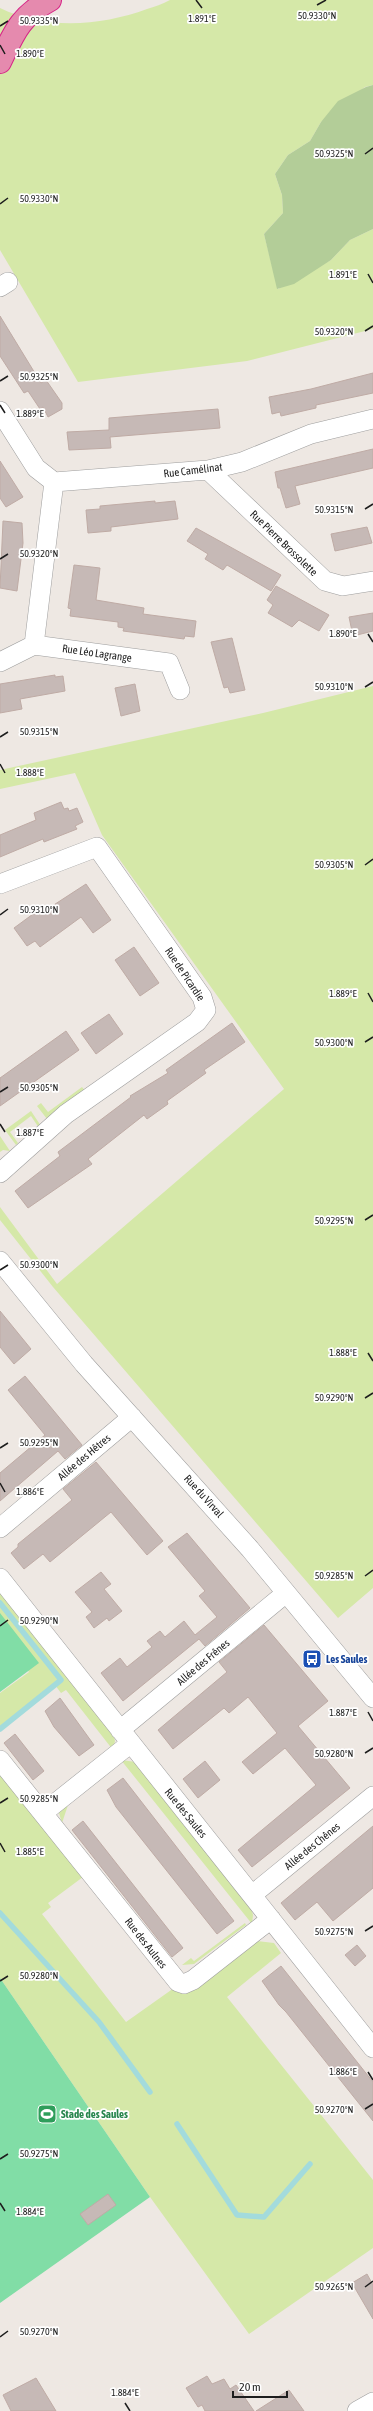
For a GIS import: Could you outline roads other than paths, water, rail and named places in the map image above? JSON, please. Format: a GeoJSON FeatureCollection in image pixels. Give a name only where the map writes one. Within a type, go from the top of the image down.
{"type":"FeatureCollection","features":[{"type":"Feature","properties":{"kind":"highway"},"geometry":{"type":"LineString","coordinates":[[0,62],[21,22],[34,9],[50,0]]}},
{"type":"Feature","properties":{"kind":"street"},"geometry":{"type":"LineString","coordinates":[[0,411],[36,468],[54,482],[34,645],[0,662]]}},
{"type":"Feature","properties":{"kind":"street","name":"Rue Camélinat"},"geometry":{"type":"LineString","coordinates":[[54,482],[208,470],[242,462],[311,434],[373,419]]}},
{"type":"Feature","properties":{"kind":"street","name":"Rue Pierre Brossolette"},"geometry":{"type":"LineString","coordinates":[[208,470],[325,581],[343,586],[373,581]]}},
{"type":"Feature","properties":{"kind":"street","name":"Rue Léo Lagrange"},"geometry":{"type":"LineString","coordinates":[[34,645],[169,663],[180,690]]}},
{"type":"Feature","properties":{"kind":"street","name":"Rue de Picardie"},"geometry":{"type":"LineString","coordinates":[[0,884],[96,847],[202,997],[206,1010],[197,1022],[66,1114],[0,1172]]}},
{"type":"Feature","properties":{"kind":"street","name":"Rue du Virval"},"geometry":{"type":"LineString","coordinates":[[0,1261],[65,1342],[211,1503],[373,1698]]}},
{"type":"Feature","properties":{"kind":"street","name":"Allée des Hêtres"},"geometry":{"type":"LineString","coordinates":[[0,1528],[132,1417]]}},
{"type":"Feature","properties":{"kind":"street","name":"Rue des Saules"},"geometry":{"type":"LineString","coordinates":[[0,1578],[373,2048]]}},
{"type":"Feature","properties":{"kind":"street","name":"Allée des Frênes"},"geometry":{"type":"LineString","coordinates":[[126,1737],[286,1593]]}},
{"type":"Feature","properties":{"kind":"street"},"geometry":{"type":"LineString","coordinates":[[43,1813],[126,1737]]}},
{"type":"Feature","properties":{"kind":"street","name":"Rue des Aulnes"},"geometry":{"type":"LineString","coordinates":[[0,1760],[173,1976],[181,1983],[193,1980],[271,1919]]}},
{"type":"Feature","properties":{"kind":"street","name":"Allée des Chênes"},"geometry":{"type":"LineString","coordinates":[[252,1895],[373,1796]]}},
{"type":"Feature","properties":{"kind":"street"},"geometry":{"type":"LineString","coordinates":[[357,2411],[373,2402]]}},
{"type":"Feature","properties":{"kind":"waterway"},"geometry":{"type":"LineString","coordinates":[[0,1603],[61,1680],[0,1729]]}},
{"type":"Feature","properties":{"kind":"waterway"},"geometry":{"type":"LineString","coordinates":[[0,1913],[99,2022],[150,2092]]}},
{"type":"Feature","properties":{"kind":"waterway"},"geometry":{"type":"LineString","coordinates":[[177,2124],[237,2215],[264,2217],[310,2164]]}},
{"type":"Feature","properties":{"kind":"place","name":"Les Saules"},"geometry":{"type":"Point","coordinates":[312,1659]}},
{"type":"Feature","properties":{"kind":"place","name":"Stade des Saules"},"geometry":{"type":"Point","coordinates":[47,2114]}}]}
